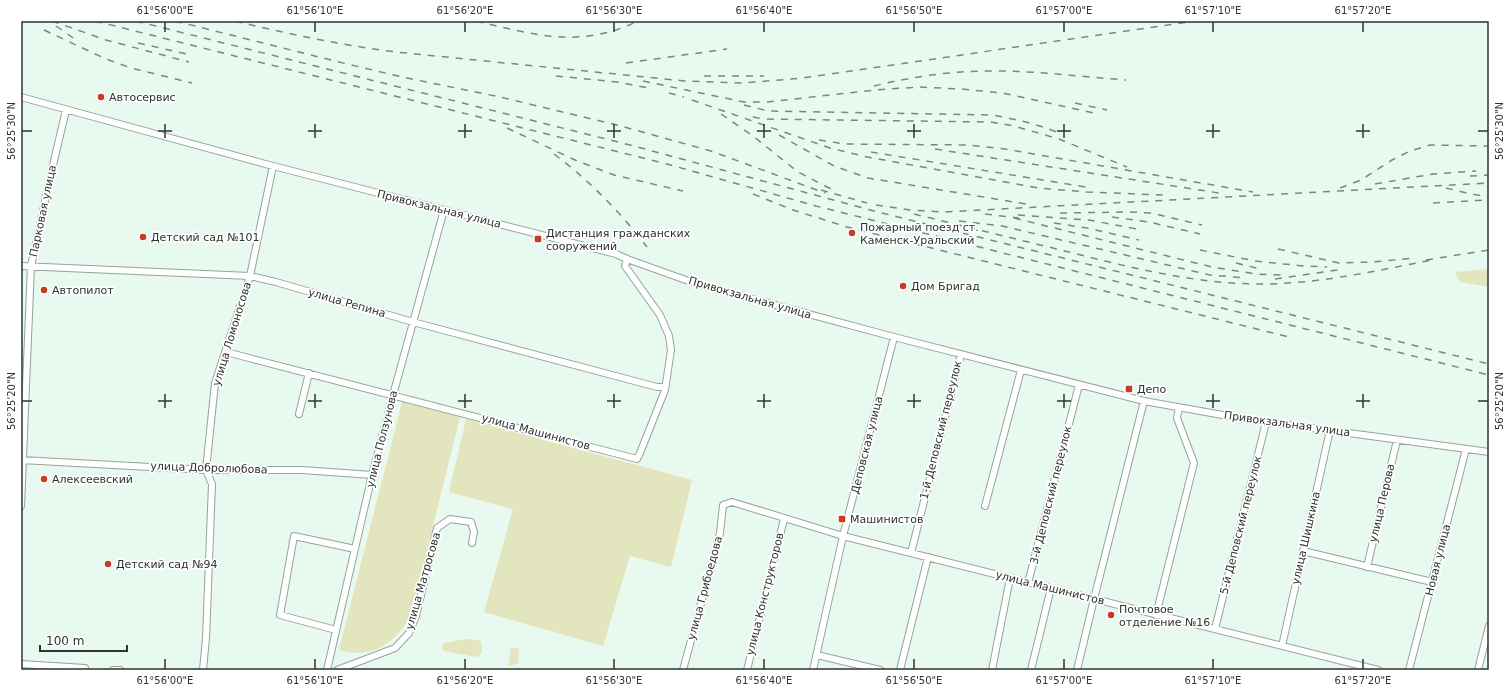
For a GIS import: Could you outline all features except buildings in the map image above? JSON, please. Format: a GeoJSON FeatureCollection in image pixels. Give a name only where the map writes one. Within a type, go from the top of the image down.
{"type":"FeatureCollection","features":[{"type":"Feature","properties":{"kind":"street","name":"Привокзальная улица"},"geometry":{"type":"LineString","coordinates":[[21,97],[273,166],[616,254],[697,284],[894,337],[1144,401],[1266,422],[1489,452]]}},
{"type":"Feature","properties":{"kind":"street","name":"Парковая улица"},"geometry":{"type":"LineString","coordinates":[[21,506],[31,266],[66,110]]}},
{"type":"Feature","properties":{"kind":"street","name":"улица Ломоносова"},"geometry":{"type":"LineString","coordinates":[[203,670],[206,638],[212,484],[206,470],[215,383],[250,276],[273,166]]}},
{"type":"Feature","properties":{"kind":"street","name":"улица Ползунова"},"geometry":{"type":"LineString","coordinates":[[327,668],[372,475],[444,210]]}},
{"type":"Feature","properties":{"kind":"street"},"geometry":{"type":"LineString","coordinates":[[627,259],[625,266],[660,315],[669,336],[671,350],[665,387]]}},
{"type":"Feature","properties":{"kind":"street","name":"улица Репина"},"geometry":{"type":"LineString","coordinates":[[21,266],[250,276],[276,282],[413,322],[657,387],[665,387]]}},
{"type":"Feature","properties":{"kind":"street","name":"Деповская улица"},"geometry":{"type":"LineString","coordinates":[[813,670],[843,536],[894,337]]}},
{"type":"Feature","properties":{"kind":"street","name":"улица Машинистов"},"geometry":{"type":"LineString","coordinates":[[226,352],[637,459],[665,387]]}},
{"type":"Feature","properties":{"kind":"street","name":"1-й Деповский переулок"},"geometry":{"type":"LineString","coordinates":[[911,553],[960,354]]}},
{"type":"Feature","properties":{"kind":"street"},"geometry":{"type":"LineString","coordinates":[[985,506],[1021,370]]}},
{"type":"Feature","properties":{"kind":"street"},"geometry":{"type":"LineString","coordinates":[[299,414],[309,373]]}},
{"type":"Feature","properties":{"kind":"street","name":"3-й Деповский переулок"},"geometry":{"type":"LineString","coordinates":[[1028,582],[1079,384]]}},
{"type":"Feature","properties":{"kind":"street"},"geometry":{"type":"LineString","coordinates":[[1077,670],[1144,401]]}},
{"type":"Feature","properties":{"kind":"street"},"geometry":{"type":"LineString","coordinates":[[1156,614],[1194,463],[1177,418],[1179,407]]}},
{"type":"Feature","properties":{"kind":"street","name":"5-й Деповский переулок"},"geometry":{"type":"LineString","coordinates":[[1215,629],[1266,422]]}},
{"type":"Feature","properties":{"kind":"street","name":"улица Шишкина"},"geometry":{"type":"LineString","coordinates":[[1282,646],[1330,430]]}},
{"type":"Feature","properties":{"kind":"street","name":"улица Перова"},"geometry":{"type":"LineString","coordinates":[[1367,567],[1397,440]]}},
{"type":"Feature","properties":{"kind":"street","name":"Новая улица"},"geometry":{"type":"LineString","coordinates":[[1409,670],[1466,449]]}},
{"type":"Feature","properties":{"kind":"street","name":"улица Добролюбова"},"geometry":{"type":"LineString","coordinates":[[22,460],[206,470],[302,470],[372,475]]}},
{"type":"Feature","properties":{"kind":"street","name":"улица Машинистов"},"geometry":{"type":"LineString","coordinates":[[724,505],[732,502],[843,536],[1378,670]]}},
{"type":"Feature","properties":{"kind":"street","name":"улица Грибоедова"},"geometry":{"type":"LineString","coordinates":[[683,670],[720,533],[724,505]]}},
{"type":"Feature","properties":{"kind":"street","name":"улица Матросова"},"geometry":{"type":"LineString","coordinates":[[339,669],[396,648],[409,633],[416,616],[437,528],[450,518],[471,522],[474,532],[472,543]]}},
{"type":"Feature","properties":{"kind":"street","name":"улица Конструкторов"},"geometry":{"type":"LineString","coordinates":[[747,670],[784,519]]}},
{"type":"Feature","properties":{"kind":"street"},"geometry":{"type":"LineString","coordinates":[[336,630],[280,615],[294,536],[355,549]]}},
{"type":"Feature","properties":{"kind":"street"},"geometry":{"type":"LineString","coordinates":[[1303,551],[1432,582]]}},
{"type":"Feature","properties":{"kind":"street"},"geometry":{"type":"LineString","coordinates":[[900,670],[928,557]]}},
{"type":"Feature","properties":{"kind":"street"},"geometry":{"type":"LineString","coordinates":[[992,670],[1010,578]]}},
{"type":"Feature","properties":{"kind":"street"},"geometry":{"type":"LineString","coordinates":[[1031,670],[1050,588]]}},
{"type":"Feature","properties":{"kind":"street"},"geometry":{"type":"LineString","coordinates":[[1478,670],[1489,626]]}},
{"type":"Feature","properties":{"kind":"street"},"geometry":{"type":"LineString","coordinates":[[817,655],[880,670]]}},
{"type":"Feature","properties":{"kind":"street"},"geometry":{"type":"LineString","coordinates":[[21,664],[85,668]]}},
{"type":"Feature","properties":{"kind":"street"},"geometry":{"type":"LineString","coordinates":[[327,668],[339,669]]}},
{"type":"Feature","properties":{"kind":"street"},"geometry":{"type":"LineString","coordinates":[[113,670],[120,670]]}},
{"type":"Feature","properties":{"kind":"green space"},"geometry":{"type":"Polygon","coordinates":[[[1489,269],[1489,287],[1460,282],[1455,272],[1489,269]]]}},
{"type":"Feature","properties":{"kind":"green space"},"geometry":{"type":"Polygon","coordinates":[[[402,402],[460,417],[410,618],[396,636],[380,648],[361,653],[339,650],[402,402]]]}},
{"type":"Feature","properties":{"kind":"green space"},"geometry":{"type":"Polygon","coordinates":[[[466,419],[692,480],[671,567],[630,556],[603,646],[484,612],[513,509],[449,492],[466,419]]]}},
{"type":"Feature","properties":{"kind":"green space"},"geometry":{"type":"Polygon","coordinates":[[[466,639],[478,640],[481,642],[482,652],[478,657],[444,651],[442,648],[444,643],[466,639]]]}},
{"type":"Feature","properties":{"kind":"green space"},"geometry":{"type":"Polygon","coordinates":[[[511,647],[519,649],[518,663],[508,666],[511,647]]]}},
{"type":"Feature","properties":{"kind":"railway"},"geometry":{"type":"LineString","coordinates":[[52,21],[106,40],[189,62]]}},
{"type":"Feature","properties":{"kind":"railway"},"geometry":{"type":"LineString","coordinates":[[95,21],[667,164],[816,206],[1489,375]]}},
{"type":"Feature","properties":{"kind":"railway"},"geometry":{"type":"LineString","coordinates":[[136,21],[630,145],[874,211],[1489,364]]}},
{"type":"Feature","properties":{"kind":"railway"},"geometry":{"type":"LineString","coordinates":[[175,21],[402,77],[500,97],[617,125],[711,151],[825,193]]}},
{"type":"Feature","properties":{"kind":"railway"},"geometry":{"type":"LineString","coordinates":[[235,21],[315,39],[396,52],[685,81],[743,83],[803,78],[1195,21]]}},
{"type":"Feature","properties":{"kind":"railway"},"geometry":{"type":"LineString","coordinates":[[476,21],[538,35],[557,37],[597,35],[617,30],[638,21]]}},
{"type":"Feature","properties":{"kind":"railway"},"geometry":{"type":"LineString","coordinates":[[56,26],[79,42]]}},
{"type":"Feature","properties":{"kind":"railway"},"geometry":{"type":"LineString","coordinates":[[44,30],[106,59],[131,68],[192,83]]}},
{"type":"Feature","properties":{"kind":"railway"},"geometry":{"type":"LineString","coordinates":[[138,43],[191,55]]}},
{"type":"Feature","properties":{"kind":"railway"},"geometry":{"type":"LineString","coordinates":[[626,63],[727,49]]}},
{"type":"Feature","properties":{"kind":"railway"},"geometry":{"type":"LineString","coordinates":[[874,86],[928,75],[982,71],[1044,73],[1126,80]]}},
{"type":"Feature","properties":{"kind":"railway"},"geometry":{"type":"LineString","coordinates":[[556,76],[617,82],[649,88]]}},
{"type":"Feature","properties":{"kind":"railway"},"geometry":{"type":"LineString","coordinates":[[704,76],[764,76]]}},
{"type":"Feature","properties":{"kind":"railway"},"geometry":{"type":"LineString","coordinates":[[643,81],[744,102],[767,102],[875,90],[919,87],[961,89],[1003,93],[1094,113]]}},
{"type":"Feature","properties":{"kind":"railway"},"geometry":{"type":"LineString","coordinates":[[669,93],[684,97]]}},
{"type":"Feature","properties":{"kind":"railway"},"geometry":{"type":"LineString","coordinates":[[692,100],[830,148],[867,157],[1038,188],[1087,192],[1163,195]]}},
{"type":"Feature","properties":{"kind":"railway"},"geometry":{"type":"LineString","coordinates":[[1075,103],[1107,110]]}},
{"type":"Feature","properties":{"kind":"railway"},"geometry":{"type":"LineString","coordinates":[[744,105],[768,111],[992,115],[1026,122],[1059,133]]}},
{"type":"Feature","properties":{"kind":"railway"},"geometry":{"type":"LineString","coordinates":[[721,114],[753,136],[798,172],[831,189]]}},
{"type":"Feature","properties":{"kind":"railway"},"geometry":{"type":"LineString","coordinates":[[753,117],[763,119],[991,122],[1014,126],[1059,139],[1127,167]]}},
{"type":"Feature","properties":{"kind":"railway"},"geometry":{"type":"LineString","coordinates":[[507,128],[575,160],[614,175],[683,191]]}},
{"type":"Feature","properties":{"kind":"railway"},"geometry":{"type":"LineString","coordinates":[[779,135],[834,166],[868,178],[1026,204]]}},
{"type":"Feature","properties":{"kind":"railway"},"geometry":{"type":"LineString","coordinates":[[819,140],[845,144],[968,145],[1005,149],[1253,192]]}},
{"type":"Feature","properties":{"kind":"railway"},"geometry":{"type":"LineString","coordinates":[[1340,188],[1361,180],[1392,160],[1410,151],[1430,145],[1489,146]]}},
{"type":"Feature","properties":{"kind":"railway"},"geometry":{"type":"LineString","coordinates":[[935,149],[1219,193]]}},
{"type":"Feature","properties":{"kind":"railway"},"geometry":{"type":"LineString","coordinates":[[871,152],[1092,188]]}},
{"type":"Feature","properties":{"kind":"railway"},"geometry":{"type":"LineString","coordinates":[[554,154],[580,175],[604,198],[647,247]]}},
{"type":"Feature","properties":{"kind":"railway"},"geometry":{"type":"LineString","coordinates":[[1375,184],[1433,174],[1476,171]]}},
{"type":"Feature","properties":{"kind":"railway"},"geometry":{"type":"LineString","coordinates":[[1470,176],[1489,175]]}},
{"type":"Feature","properties":{"kind":"railway"},"geometry":{"type":"LineString","coordinates":[[876,205],[910,210],[944,212],[1489,183]]}},
{"type":"Feature","properties":{"kind":"railway"},"geometry":{"type":"LineString","coordinates":[[1446,188],[1489,197]]}},
{"type":"Feature","properties":{"kind":"railway"},"geometry":{"type":"LineString","coordinates":[[821,190],[867,203]]}},
{"type":"Feature","properties":{"kind":"railway"},"geometry":{"type":"LineString","coordinates":[[753,194],[793,210],[847,227],[1293,338]]}},
{"type":"Feature","properties":{"kind":"railway"},"geometry":{"type":"LineString","coordinates":[[1433,203],[1485,200]]}},
{"type":"Feature","properties":{"kind":"railway"},"geometry":{"type":"LineString","coordinates":[[1060,213],[1151,213],[1202,225]]}},
{"type":"Feature","properties":{"kind":"railway"},"geometry":{"type":"LineString","coordinates":[[914,214],[1095,259],[1163,274],[1209,281],[1277,284],[1321,280],[1432,260]]}},
{"type":"Feature","properties":{"kind":"railway"},"geometry":{"type":"LineString","coordinates":[[985,214],[1019,218]]}},
{"type":"Feature","properties":{"kind":"railway"},"geometry":{"type":"LineString","coordinates":[[1018,215],[1089,220],[1142,230]]}},
{"type":"Feature","properties":{"kind":"railway"},"geometry":{"type":"LineString","coordinates":[[1112,217],[1149,222],[1200,234]]}},
{"type":"Feature","properties":{"kind":"railway"},"geometry":{"type":"LineString","coordinates":[[1014,218],[1212,267],[1256,274],[1282,275]]}},
{"type":"Feature","properties":{"kind":"railway"},"geometry":{"type":"LineString","coordinates":[[959,221],[1002,226],[1210,275],[1245,278]]}},
{"type":"Feature","properties":{"kind":"railway"},"geometry":{"type":"LineString","coordinates":[[1054,223],[1087,228],[1139,240]]}},
{"type":"Feature","properties":{"kind":"railway"},"geometry":{"type":"LineString","coordinates":[[1278,249],[1339,263],[1373,262],[1415,258]]}},
{"type":"Feature","properties":{"kind":"railway"},"geometry":{"type":"LineString","coordinates":[[1200,250],[1255,261],[1327,267]]}},
{"type":"Feature","properties":{"kind":"railway"},"geometry":{"type":"LineString","coordinates":[[1426,260],[1489,250]]}},
{"type":"Feature","properties":{"kind":"railway"},"geometry":{"type":"LineString","coordinates":[[1236,263],[1260,269]]}},
{"type":"Feature","properties":{"kind":"railway"},"geometry":{"type":"LineString","coordinates":[[1275,279],[1338,270]]}},
{"type":"Feature","properties":{"kind":"place","name":"Автосервис"},"geometry":{"type":"Point","coordinates":[101,97]}},
{"type":"Feature","properties":{"kind":"place","name":"Пожарный поезд ст. Каменск-Уральский"},"geometry":{"type":"Point","coordinates":[852,233]}},
{"type":"Feature","properties":{"kind":"place","name":"Детский сад №101"},"geometry":{"type":"Point","coordinates":[143,237]}},
{"type":"Feature","properties":{"kind":"place","name":"Дистанция гражданских сооружений"},"geometry":{"type":"Point","coordinates":[538,239]}},
{"type":"Feature","properties":{"kind":"place","name":"Дом Бригад"},"geometry":{"type":"Point","coordinates":[903,286]}},
{"type":"Feature","properties":{"kind":"place","name":"Автопилот"},"geometry":{"type":"Point","coordinates":[44,290]}},
{"type":"Feature","properties":{"kind":"place","name":"Депо"},"geometry":{"type":"Point","coordinates":[1129,389]}},
{"type":"Feature","properties":{"kind":"place","name":"Алексеевский"},"geometry":{"type":"Point","coordinates":[44,479]}},
{"type":"Feature","properties":{"kind":"place","name":"Машинистов"},"geometry":{"type":"Point","coordinates":[842,519]}},
{"type":"Feature","properties":{"kind":"place","name":"Детский сад №94"},"geometry":{"type":"Point","coordinates":[108,564]}},
{"type":"Feature","properties":{"kind":"place","name":"Почтовое отделение №16"},"geometry":{"type":"Point","coordinates":[1111,615]}}]}
